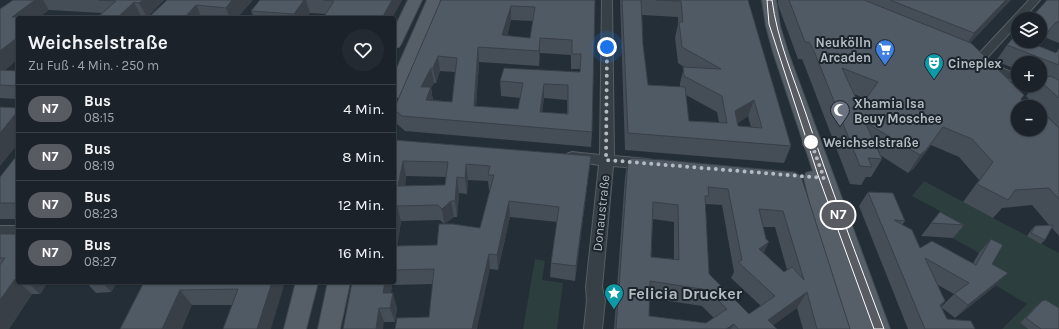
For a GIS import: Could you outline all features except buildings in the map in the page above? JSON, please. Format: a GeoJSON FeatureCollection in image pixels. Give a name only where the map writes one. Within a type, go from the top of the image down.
{"type":"FeatureCollection","features":[{"type":"Feature","properties":{"kind":"main road"},"geometry":{"type":"LineString","coordinates":[[396,40],[415,0]]}},
{"type":"Feature","properties":{"kind":"main road"},"geometry":{"type":"LineString","coordinates":[[396,88],[434,0]]}},
{"type":"Feature","properties":{"kind":"main road"},"geometry":{"type":"LineString","coordinates":[[758,0],[762,19],[812,177],[879,329]]}},
{"type":"Feature","properties":{"kind":"main road"},"geometry":{"type":"LineString","coordinates":[[769,0],[775,32],[812,177],[826,228],[859,329]]}},
{"type":"Feature","properties":{"kind":"main road"},"geometry":{"type":"LineString","coordinates":[[295,329],[306,284]]}},
{"type":"Feature","properties":{"kind":"main road"},"geometry":{"type":"LineString","coordinates":[[328,329],[339,284]]}},
{"type":"Feature","properties":{"kind":"street","name":"Donaustraße"},"geometry":{"type":"LineString","coordinates":[[593,329],[596,300],[594,287],[606,160],[607,0]]}},
{"type":"Feature","properties":{"kind":"street"},"geometry":{"type":"LineString","coordinates":[[998,84],[982,64],[980,59],[1032,0],[1045,5]]}},
{"type":"Feature","properties":{"kind":"street"},"geometry":{"type":"LineString","coordinates":[[968,57],[1011,76]]}},
{"type":"Feature","properties":{"kind":"street"},"geometry":{"type":"LineString","coordinates":[[556,156],[663,165]]}},
{"type":"Feature","properties":{"kind":"street"},"geometry":{"type":"LineString","coordinates":[[0,232],[16,232]]}},
{"type":"Feature","properties":{"kind":"shaded area"},"geometry":{"type":"Polygon","coordinates":[[[924,181],[1059,253],[1059,317],[1038,305],[1020,323],[1028,329],[1002,329],[1027,304],[980,276],[990,259],[929,225],[940,211],[912,196],[924,181]]]}},
{"type":"Feature","properties":{"kind":"shaded area"},"geometry":{"type":"Polygon","coordinates":[[[535,259],[545,261],[542,280],[563,283],[557,329],[523,329],[535,259]]]}},
{"type":"Feature","properties":{"kind":"bus line","name":"N7"},"geometry":{"type":"LineString","coordinates":[[769,0],[772,24],[822,175],[879,329]]}},
{"type":"Feature","properties":{"kind":"place","name":"Neukölln Arcaden"},"geometry":{"type":"Point","coordinates":[885,66]}},
{"type":"Feature","properties":{"kind":"place","name":"Cineplex"},"geometry":{"type":"Point","coordinates":[934,80]}},
{"type":"Feature","properties":{"kind":"place","name":"Xhamia Isa Beuy Moschee"},"geometry":{"type":"Point","coordinates":[840,127]}},
{"type":"Feature","properties":{"kind":"place","name":"Weichselstraße"},"geometry":{"type":"Point","coordinates":[811,142]}},
{"type":"Feature","properties":{"kind":"place","name":"Felicia Drucker"},"geometry":{"type":"Point","coordinates":[614,310]}},
{"type":"Feature","properties":{"kind":"route"},"geometry":{"type":"LineString","coordinates":[[607,47],[608,148],[606,160],[824,178],[811,142]]}}]}
